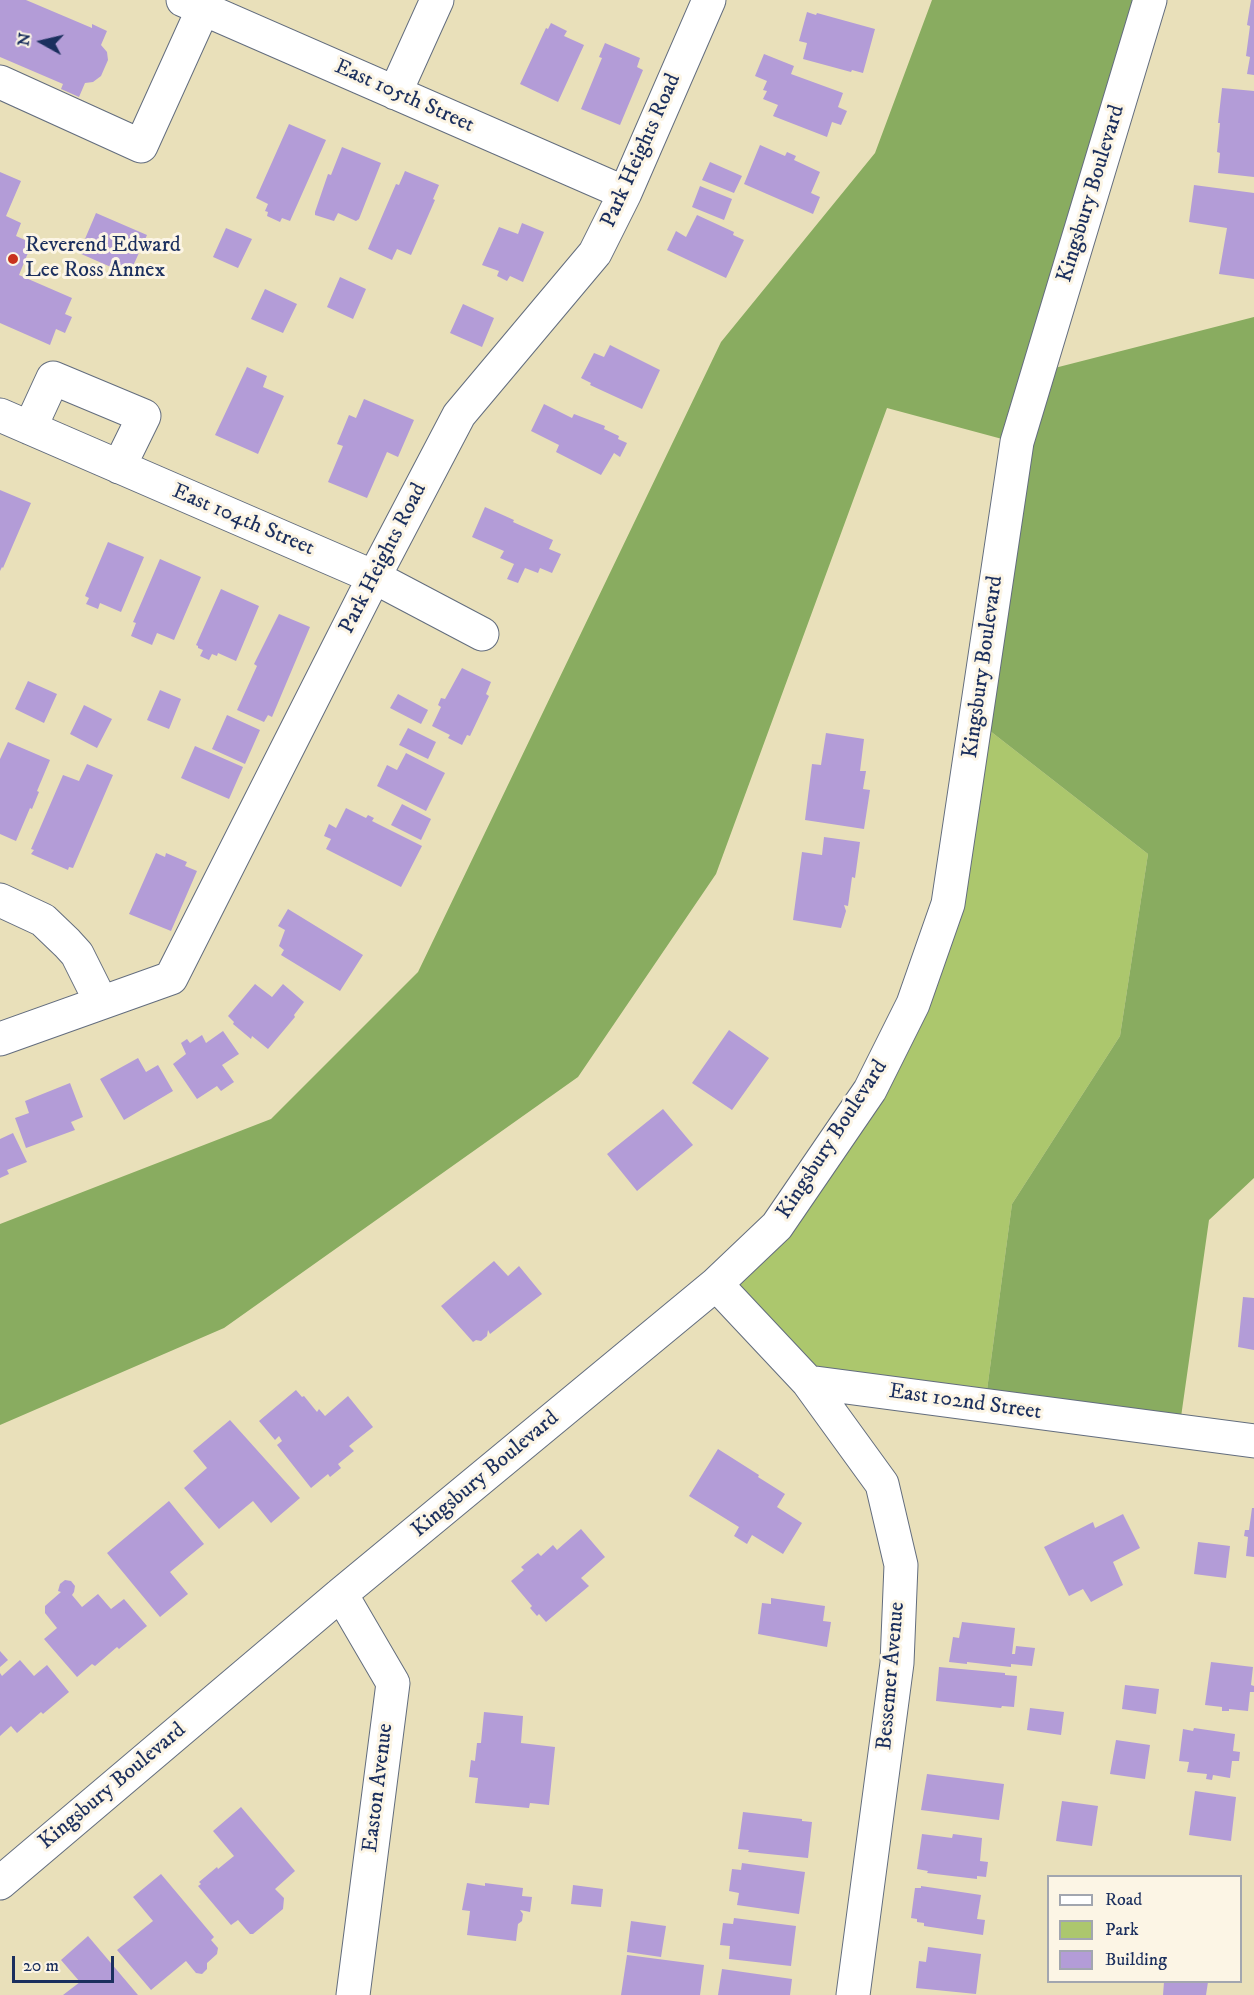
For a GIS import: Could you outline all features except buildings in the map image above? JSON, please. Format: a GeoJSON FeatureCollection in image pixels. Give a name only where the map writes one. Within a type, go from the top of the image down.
{"type":"FeatureCollection","features":[{"type":"Feature","properties":{"kind":"street"},"geometry":{"type":"LineString","coordinates":[[395,93],[437,0]]}},
{"type":"Feature","properties":{"kind":"street","name":"Park Heights Road"},"geometry":{"type":"LineString","coordinates":[[0,1039],[171,978],[374,577],[459,415],[595,253],[709,0]]}},
{"type":"Feature","properties":{"kind":"street","name":"Kingsbury Boulevard"},"geometry":{"type":"LineString","coordinates":[[0,1883],[341,1594],[717,1284],[777,1226],[870,1090],[913,1004],[948,904],[1017,442],[1150,0]]}},
{"type":"Feature","properties":{"kind":"street"},"geometry":{"type":"LineString","coordinates":[[0,82],[141,146],[193,4]]}},
{"type":"Feature","properties":{"kind":"street","name":"East 105th Street"},"geometry":{"type":"LineString","coordinates":[[193,4],[624,193]]}},
{"type":"Feature","properties":{"kind":"street"},"geometry":{"type":"LineString","coordinates":[[30,428],[53,378],[144,416],[119,467]]}},
{"type":"Feature","properties":{"kind":"street","name":"East 104th Street"},"geometry":{"type":"LineString","coordinates":[[0,415],[374,577],[482,634]]}},
{"type":"Feature","properties":{"kind":"street"},"geometry":{"type":"LineString","coordinates":[[0,900],[43,920],[67,943],[77,954],[101,1002]]}},
{"type":"Feature","properties":{"kind":"street"},"geometry":{"type":"LineString","coordinates":[[717,1284],[808,1382]]}},
{"type":"Feature","properties":{"kind":"street","name":"East 102nd Street"},"geometry":{"type":"LineString","coordinates":[[808,1382],[1254,1441]]}},
{"type":"Feature","properties":{"kind":"street","name":"Bessemer Avenue"},"geometry":{"type":"LineString","coordinates":[[808,1382],[882,1484],[901,1565],[897,1663],[854,1995]]}},
{"type":"Feature","properties":{"kind":"street","name":"Easton Avenue"},"geometry":{"type":"LineString","coordinates":[[341,1594],[393,1683],[353,1995]]}},
{"type":"Feature","properties":{"kind":"green space"},"geometry":{"type":"Polygon","coordinates":[[[932,0],[1150,0],[1039,372],[1254,317],[1254,1178],[1209,1220],[1179,1431],[985,1405],[1012,1204],[1120,1036],[1148,854],[976,720],[1017,443],[887,408],[716,874],[578,1077],[224,1328],[0,1425],[0,1224],[271,1119],[418,972],[721,342],[875,153],[932,0]]]}},
{"type":"Feature","properties":{"kind":"green space"},"geometry":{"type":"Polygon","coordinates":[[[976,720],[1148,854],[1120,1036],[1012,1204],[985,1405],[808,1382],[717,1284],[913,1004],[976,720]]]}},
{"type":"Feature","properties":{"kind":"place","name":"Reverend Edward Lee Ross Annex"},"geometry":{"type":"Point","coordinates":[13,259]}}]}
